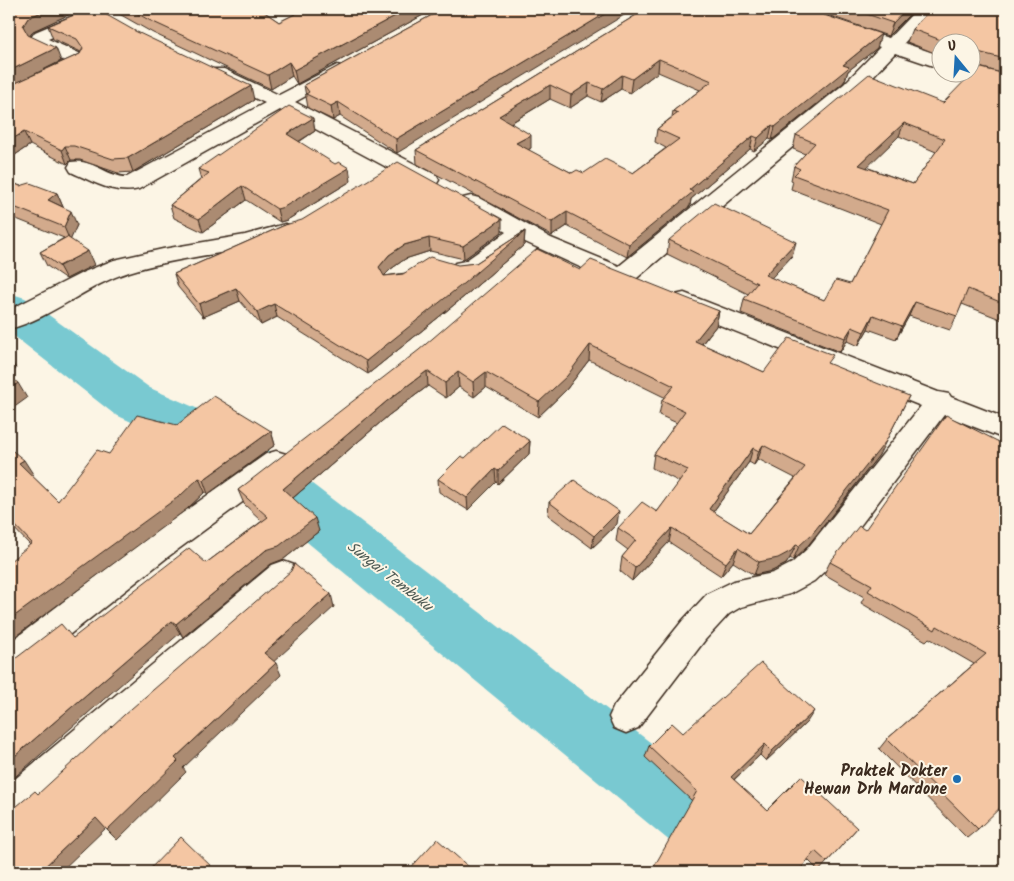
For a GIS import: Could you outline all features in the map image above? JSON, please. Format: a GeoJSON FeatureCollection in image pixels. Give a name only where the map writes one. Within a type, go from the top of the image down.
{"type":"FeatureCollection","features":[{"type":"Feature","properties":{"kind":"street"},"geometry":{"type":"LineString","coordinates":[[199,64],[279,102],[533,237],[586,263],[631,280],[851,88],[927,9]]}},
{"type":"Feature","properties":{"kind":"street"},"geometry":{"type":"LineString","coordinates":[[9,96],[76,62],[74,58],[40,43],[39,39],[46,33],[98,10],[122,25]]}},
{"type":"Feature","properties":{"kind":"street"},"geometry":{"type":"LineString","coordinates":[[864,35],[932,60]]}},
{"type":"Feature","properties":{"kind":"street"},"geometry":{"type":"LineString","coordinates":[[79,167],[116,184],[131,184],[354,62]]}},
{"type":"Feature","properties":{"kind":"street"},"geometry":{"type":"LineString","coordinates":[[9,320],[32,310],[80,282],[123,265],[256,240],[277,234],[302,223]]}},
{"type":"Feature","properties":{"kind":"street"},"geometry":{"type":"LineString","coordinates":[[524,262],[533,237]]}},
{"type":"Feature","properties":{"kind":"street"},"geometry":{"type":"LineString","coordinates":[[442,262],[457,269],[472,266],[533,237]]}},
{"type":"Feature","properties":{"kind":"street"},"geometry":{"type":"LineString","coordinates":[[667,294],[940,401],[1005,429]]}},
{"type":"Feature","properties":{"kind":"street"},"geometry":{"type":"LineString","coordinates":[[626,717],[694,630],[718,604],[734,595],[779,585],[803,572],[818,558],[850,514],[940,401]]}},
{"type":"Feature","properties":{"kind":"street"},"geometry":{"type":"LineString","coordinates":[[9,662],[158,547],[265,471],[298,445]]}},
{"type":"Feature","properties":{"kind":"street"},"geometry":{"type":"LineString","coordinates":[[9,806],[283,574]]}},
{"type":"Feature","properties":{"kind":"building"},"geometry":{"type":"Polygon","coordinates":[[[9,9],[48,9],[28,18],[23,26],[28,35],[56,48],[9,71],[9,9]]]}},
{"type":"Feature","properties":{"kind":"building"},"geometry":{"type":"Polygon","coordinates":[[[88,9],[96,9],[135,31],[251,86],[128,158],[113,159],[74,146],[65,146],[62,150],[24,132],[9,141],[9,86],[80,54],[83,48],[77,39],[48,26],[88,9]]]}},
{"type":"Feature","properties":{"kind":"building"},"geometry":{"type":"Polygon","coordinates":[[[129,9],[260,9],[279,22],[305,9],[408,9],[294,70],[289,62],[268,75],[129,9]]]}},
{"type":"Feature","properties":{"kind":"building"},"geometry":{"type":"Polygon","coordinates":[[[443,9],[613,9],[396,139],[338,102],[331,106],[306,94],[309,92],[304,85],[443,9]]]}},
{"type":"Feature","properties":{"kind":"building"},"geometry":{"type":"Polygon","coordinates":[[[646,9],[806,9],[881,34],[843,65],[849,67],[847,69],[775,127],[772,125],[758,138],[753,136],[689,190],[693,192],[629,244],[567,212],[552,222],[416,150],[646,9]],[[659,59],[632,79],[622,75],[603,89],[589,83],[571,95],[550,85],[499,116],[531,135],[516,143],[572,173],[577,170],[584,173],[605,159],[633,173],[679,139],[657,129],[678,113],[673,111],[712,81],[659,59]]]}},
{"type":"Feature","properties":{"kind":"building"},"geometry":{"type":"Polygon","coordinates":[[[852,9],[906,9],[893,23],[852,9]]]}},
{"type":"Feature","properties":{"kind":"building"},"geometry":{"type":"Polygon","coordinates":[[[931,9],[1005,9],[1005,59],[982,53],[982,32],[932,32],[932,37],[912,29],[931,9]]]}},
{"type":"Feature","properties":{"kind":"building"},"geometry":{"type":"Polygon","coordinates":[[[982,68],[1005,74],[1005,304],[968,289],[957,316],[915,302],[902,326],[873,315],[864,332],[852,327],[845,338],[744,299],[757,283],[669,240],[714,203],[796,242],[765,275],[824,300],[836,280],[850,284],[888,210],[794,175],[800,169],[794,166],[815,143],[796,135],[869,74],[943,103],[963,82],[982,82],[982,68]],[[904,123],[859,165],[913,184],[945,139],[904,123]]]}},
{"type":"Feature","properties":{"kind":"building"},"geometry":{"type":"Polygon","coordinates":[[[289,106],[313,118],[287,134],[335,164],[339,162],[349,168],[284,207],[277,209],[242,186],[199,219],[170,205],[209,173],[198,169],[289,106]]]}},
{"type":"Feature","properties":{"kind":"building"},"geometry":{"type":"Polygon","coordinates":[[[398,162],[502,219],[463,246],[429,238],[404,245],[389,255],[379,267],[384,276],[403,274],[430,257],[458,265],[476,263],[525,231],[464,283],[366,361],[274,304],[257,312],[236,288],[199,304],[174,274],[285,225],[302,220],[398,162]]]}},
{"type":"Feature","properties":{"kind":"building"},"geometry":{"type":"Polygon","coordinates":[[[9,181],[20,186],[30,183],[57,193],[48,200],[71,211],[64,227],[9,205],[9,181]]]}},
{"type":"Feature","properties":{"kind":"building"},"geometry":{"type":"Polygon","coordinates":[[[67,237],[88,251],[59,266],[40,252],[67,237]]]}},
{"type":"Feature","properties":{"kind":"building"},"geometry":{"type":"Polygon","coordinates":[[[537,249],[580,270],[591,260],[719,311],[695,341],[764,372],[789,338],[833,355],[827,363],[909,396],[886,441],[812,534],[799,546],[796,545],[791,551],[778,558],[759,562],[738,548],[726,563],[672,528],[635,568],[622,557],[636,540],[618,528],[642,502],[657,512],[688,470],[654,454],[685,411],[662,400],[674,386],[590,345],[567,376],[539,402],[486,372],[473,382],[458,372],[445,383],[427,371],[387,401],[283,489],[315,518],[279,546],[266,550],[176,624],[172,621],[9,761],[9,663],[61,624],[73,638],[189,548],[206,563],[268,517],[238,490],[419,350],[537,249]],[[763,445],[759,451],[753,448],[709,509],[749,534],[805,467],[763,445]]]}},
{"type":"Feature","properties":{"kind":"building"},"geometry":{"type":"Polygon","coordinates":[[[9,376],[18,383],[9,390],[9,376]]]}},
{"type":"Feature","properties":{"kind":"building"},"geometry":{"type":"Polygon","coordinates":[[[214,396],[271,431],[203,480],[199,478],[181,495],[9,620],[9,562],[32,543],[9,519],[9,448],[24,460],[19,463],[58,501],[97,450],[109,454],[137,415],[177,425],[214,396]]]}},
{"type":"Feature","properties":{"kind":"building"},"geometry":{"type":"Polygon","coordinates":[[[946,415],[1005,445],[1005,803],[978,829],[887,739],[986,654],[937,626],[935,630],[868,591],[872,585],[830,562],[859,526],[865,530],[946,415]]]}},
{"type":"Feature","properties":{"kind":"building"},"geometry":{"type":"Polygon","coordinates":[[[502,423],[530,441],[498,471],[495,469],[467,498],[438,479],[461,456],[465,458],[502,423]]]}},
{"type":"Feature","properties":{"kind":"building"},"geometry":{"type":"Polygon","coordinates":[[[574,480],[619,511],[594,536],[549,502],[574,480]]]}},
{"type":"Feature","properties":{"kind":"building"},"geometry":{"type":"Polygon","coordinates":[[[294,564],[331,594],[264,653],[276,663],[175,758],[178,761],[107,830],[96,818],[39,872],[9,872],[9,812],[35,791],[38,794],[124,715],[291,571],[294,564]]]}},
{"type":"Feature","properties":{"kind":"building"},"geometry":{"type":"Polygon","coordinates":[[[761,663],[814,711],[772,751],[765,744],[731,777],[767,810],[801,776],[857,828],[827,862],[815,851],[798,872],[651,872],[697,791],[649,746],[672,723],[683,733],[761,663]]]}},
{"type":"Feature","properties":{"kind":"building"},"geometry":{"type":"Polygon","coordinates":[[[181,837],[217,872],[147,872],[181,837]]]}},
{"type":"Feature","properties":{"kind":"building"},"geometry":{"type":"Polygon","coordinates":[[[437,839],[471,869],[468,872],[407,872],[437,839]]]}},
{"type":"Feature","properties":{"kind":"waterway","name":"Sungai Tembuku"},"geometry":{"type":"LineString","coordinates":[[9,309],[132,401],[217,439],[707,828],[753,872]]}},
{"type":"Feature","properties":{"kind":"place","name":"Praktek Dokter Hewan Drh Mardone"},"geometry":{"type":"Point","coordinates":[957,779]}}]}
